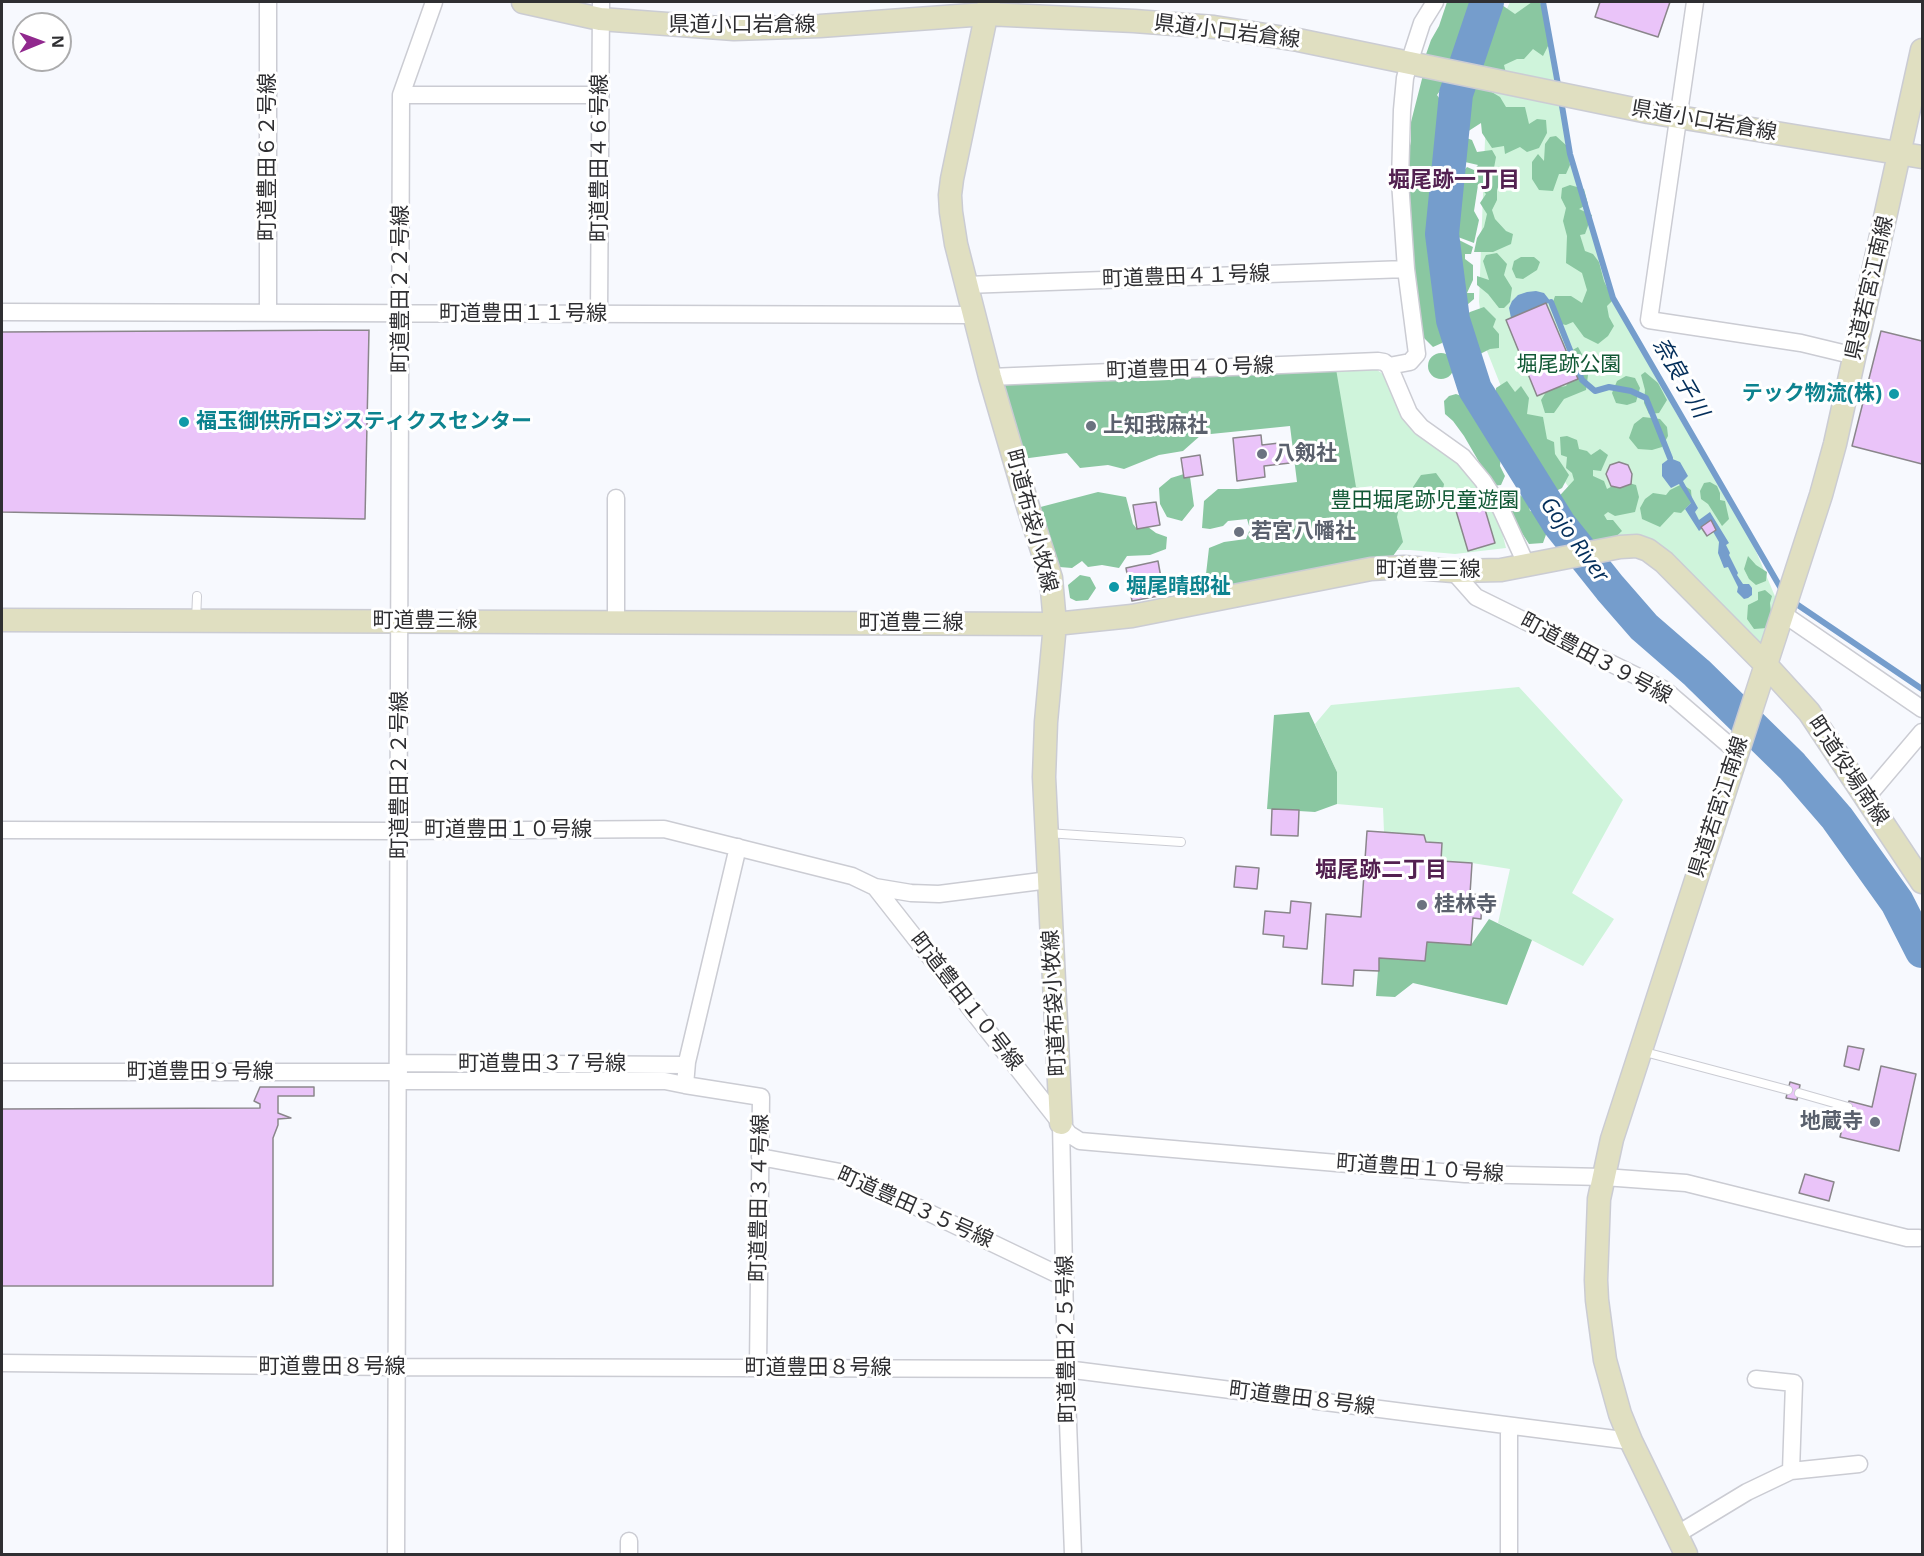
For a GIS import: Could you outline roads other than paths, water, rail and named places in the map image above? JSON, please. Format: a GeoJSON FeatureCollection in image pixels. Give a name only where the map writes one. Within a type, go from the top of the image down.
{"type":"FeatureCollection","features":[{"type":"Feature","properties":{"kind":"street","name":"町道豊田６２号線"},"geometry":{"type":"LineString","coordinates":[[268,2],[268,312]]}},
{"type":"Feature","properties":{"kind":"street","name":"町道豊田２２号線"},"geometry":{"type":"LineString","coordinates":[[396,1554],[401,95],[434,2]]}},
{"type":"Feature","properties":{"kind":"street","name":"県道小口岩倉線"},"geometry":{"type":"LineString","coordinates":[[523,2],[601,10],[704,27],[758,29],[820,26],[987,8],[1214,27],[1280,37],[1678,117],[1923,157]]}},
{"type":"Feature","properties":{"kind":"street"},"geometry":{"type":"LineString","coordinates":[[1435,2],[1422,22],[1412,64],[1405,78],[1400,162],[1406,269],[1417,354],[1410,362],[1389,366],[1409,413],[1421,427],[1463,457],[1483,481],[1535,564]]}},
{"type":"Feature","properties":{"kind":"street"},"geometry":{"type":"LineString","coordinates":[[1695,2],[1649,320],[1801,343],[1855,356]]}},
{"type":"Feature","properties":{"kind":"street","name":"町道布袋小牧線"},"geometry":{"type":"LineString","coordinates":[[987,8],[950,195],[956,244],[973,315],[1051,578],[1055,624],[1046,722],[1044,777],[1061,1124]]}},
{"type":"Feature","properties":{"kind":"street","name":"町道豊田４６号線"},"geometry":{"type":"LineString","coordinates":[[599,314],[601,10]]}},
{"type":"Feature","properties":{"kind":"street","name":"県道若宮江南線"},"geometry":{"type":"LineString","coordinates":[[1681,1545],[1630,1441],[1605,1360],[1597,1300],[1596,1239],[1599,1199],[1612,1139],[1835,444],[1923,51]]}},
{"type":"Feature","properties":{"kind":"street"},"geometry":{"type":"LineString","coordinates":[[401,95],[600,95]]}},
{"type":"Feature","properties":{"kind":"street","name":"町道豊田４１号線"},"geometry":{"type":"LineString","coordinates":[[966,285],[1406,269]]}},
{"type":"Feature","properties":{"kind":"street","name":"町道豊田１１号線"},"geometry":{"type":"LineString","coordinates":[[2,312],[973,315]]}},
{"type":"Feature","properties":{"kind":"street","name":"町道豊田４０号線"},"geometry":{"type":"LineString","coordinates":[[990,376],[1378,361],[1389,366]]}},
{"type":"Feature","properties":{"kind":"street"},"geometry":{"type":"LineString","coordinates":[[616,498],[616,622]]}},
{"type":"Feature","properties":{"kind":"street","name":"町道豊三線"},"geometry":{"type":"LineString","coordinates":[[2,620],[1055,624],[1132,616],[1371,569],[1404,567],[1453,571],[1501,570],[1632,546],[1643,548],[1664,562],[1764,669]]}},
{"type":"Feature","properties":{"kind":"street","name":"町道豊田３９号線"},"geometry":{"type":"LineString","coordinates":[[1453,571],[1476,597],[1665,690],[1738,750]]}},
{"type":"Feature","properties":{"kind":"street"},"geometry":{"type":"LineString","coordinates":[[1782,613],[1923,709]]}},
{"type":"Feature","properties":{"kind":"street","name":"町道役場南線"},"geometry":{"type":"LineString","coordinates":[[1764,669],[1815,720],[1923,882]]}},
{"type":"Feature","properties":{"kind":"street"},"geometry":{"type":"LineString","coordinates":[[1866,798],[1923,732]]}},
{"type":"Feature","properties":{"kind":"street","name":"町道豊田１０号線"},"geometry":{"type":"LineString","coordinates":[[2,830],[664,829],[852,876],[875,887],[1069,1134],[1080,1141],[1465,1174],[1686,1183],[1908,1238],[1919,1238]]}},
{"type":"Feature","properties":{"kind":"street"},"geometry":{"type":"LineString","coordinates":[[685,1085],[686,1065],[738,848]]}},
{"type":"Feature","properties":{"kind":"street"},"geometry":{"type":"LineString","coordinates":[[875,887],[912,893],[939,894],[1049,880]]}},
{"type":"Feature","properties":{"kind":"street","name":"町道豊田３７号線"},"geometry":{"type":"LineString","coordinates":[[399,1072],[686,1065]]}},
{"type":"Feature","properties":{"kind":"street","name":"町道豊田９号線"},"geometry":{"type":"LineString","coordinates":[[2,1072],[399,1072],[665,1081],[685,1085]]}},
{"type":"Feature","properties":{"kind":"street","name":"町道豊田３４号線"},"geometry":{"type":"LineString","coordinates":[[685,1085],[761,1097],[758,1368]]}},
{"type":"Feature","properties":{"kind":"street","name":"町道豊田２５号線"},"geometry":{"type":"LineString","coordinates":[[1061,1124],[1066,1369],[1073,1554]]}},
{"type":"Feature","properties":{"kind":"street","name":"町道豊田３５号線"},"geometry":{"type":"LineString","coordinates":[[760,1156],[840,1172],[1065,1278]]}},
{"type":"Feature","properties":{"kind":"street","name":"町道豊田８号線"},"geometry":{"type":"LineString","coordinates":[[2,1364],[1066,1369],[1630,1441]]}},
{"type":"Feature","properties":{"kind":"street"},"geometry":{"type":"LineString","coordinates":[[1756,1379],[1794,1383],[1791,1471]]}},
{"type":"Feature","properties":{"kind":"street"},"geometry":{"type":"LineString","coordinates":[[1509,1426],[1509,1554]]}},
{"type":"Feature","properties":{"kind":"street"},"geometry":{"type":"LineString","coordinates":[[1681,1545],[1747,1492],[1791,1471],[1859,1464]]}},
{"type":"Feature","properties":{"kind":"lane"},"geometry":{"type":"LineString","coordinates":[[196,621],[197,596]]}},
{"type":"Feature","properties":{"kind":"lane"},"geometry":{"type":"LineString","coordinates":[[1046,833],[1181,842]]}},
{"type":"Feature","properties":{"kind":"lane"},"geometry":{"type":"LineString","coordinates":[[1640,1051],[1788,1090]]}},
{"type":"Feature","properties":{"kind":"lane"},"geometry":{"type":"LineString","coordinates":[[1799,1093],[1848,1107]]}},
{"type":"Feature","properties":{"kind":"water"},"geometry":{"type":"Polygon","coordinates":[[[1536,291],[1544,293],[1551,302],[1511,318],[1509,308],[1512,301],[1518,295],[1536,291]]]}},
{"type":"Feature","properties":{"kind":"water"},"geometry":{"type":"Polygon","coordinates":[[[1670,458],[1680,462],[1688,476],[1683,481],[1698,508],[1695,512],[1699,520],[1710,512],[1729,543],[1726,545],[1737,575],[1743,584],[1749,584],[1752,588],[1752,595],[1748,598],[1744,599],[1737,592],[1738,587],[1728,567],[1724,568],[1718,553],[1719,542],[1708,523],[1699,531],[1685,509],[1691,503],[1679,484],[1671,488],[1662,476],[1662,464],[1670,458]]]}},
{"type":"Feature","properties":{"kind":"waterway","name":"Gojo River"},"geometry":{"type":"LineString","coordinates":[[1487,2],[1456,94],[1442,234],[1453,320],[1475,389],[1559,524],[1644,627],[1697,673],[1792,766],[1837,818],[1897,902],[1922,951]]}},
{"type":"Feature","properties":{"kind":"waterway","name":"奈良子川"},"geometry":{"type":"LineString","coordinates":[[1543,2],[1559,90]]}},
{"type":"Feature","properties":{"kind":"waterway","name":"奈良子川"},"geometry":{"type":"LineString","coordinates":[[1561,100],[1570,154],[1613,298],[1783,592]]}},
{"type":"Feature","properties":{"kind":"waterway"},"geometry":{"type":"LineString","coordinates":[[1551,302],[1582,380],[1595,391],[1609,387],[1631,391],[1646,398],[1670,458]]}},
{"type":"Feature","properties":{"kind":"waterway","name":"奈良子川"},"geometry":{"type":"LineString","coordinates":[[1792,601],[1922,689]]}},
{"type":"Feature","properties":{"kind":"place","name":"テック物流(株)"},"geometry":{"type":"Point","coordinates":[1894,394]}},
{"type":"Feature","properties":{"kind":"place","name":"福玉御供所ロジスティクスセンター"},"geometry":{"type":"Point","coordinates":[184,422]}},
{"type":"Feature","properties":{"kind":"place","name":"上知我麻社"},"geometry":{"type":"Point","coordinates":[1091,426]}},
{"type":"Feature","properties":{"kind":"place","name":"八剱社"},"geometry":{"type":"Point","coordinates":[1262,454]}},
{"type":"Feature","properties":{"kind":"place","name":"若宮八幡社"},"geometry":{"type":"Point","coordinates":[1239,532]}},
{"type":"Feature","properties":{"kind":"place","name":"堀尾晴邸祉"},"geometry":{"type":"Point","coordinates":[1114,587]}},
{"type":"Feature","properties":{"kind":"place","name":"桂林寺"},"geometry":{"type":"Point","coordinates":[1422,905]}},
{"type":"Feature","properties":{"kind":"place","name":"地蔵寺"},"geometry":{"type":"Point","coordinates":[1875,1122]}},
{"type":"Feature","properties":{"kind":"district","name":"堀尾跡一丁目"},"geometry":{"type":"Point","coordinates":[1454,181]}},
{"type":"Feature","properties":{"kind":"district","name":"堀尾跡二丁目"},"geometry":{"type":"Point","coordinates":[1381,871]}},
{"type":"Feature","properties":{"kind":"park label","name":"堀尾跡公園"},"geometry":{"type":"Point","coordinates":[1569,365]}},
{"type":"Feature","properties":{"kind":"park label","name":"豊田堀尾跡児童遊園"},"geometry":{"type":"Point","coordinates":[1425,501]}}]}
